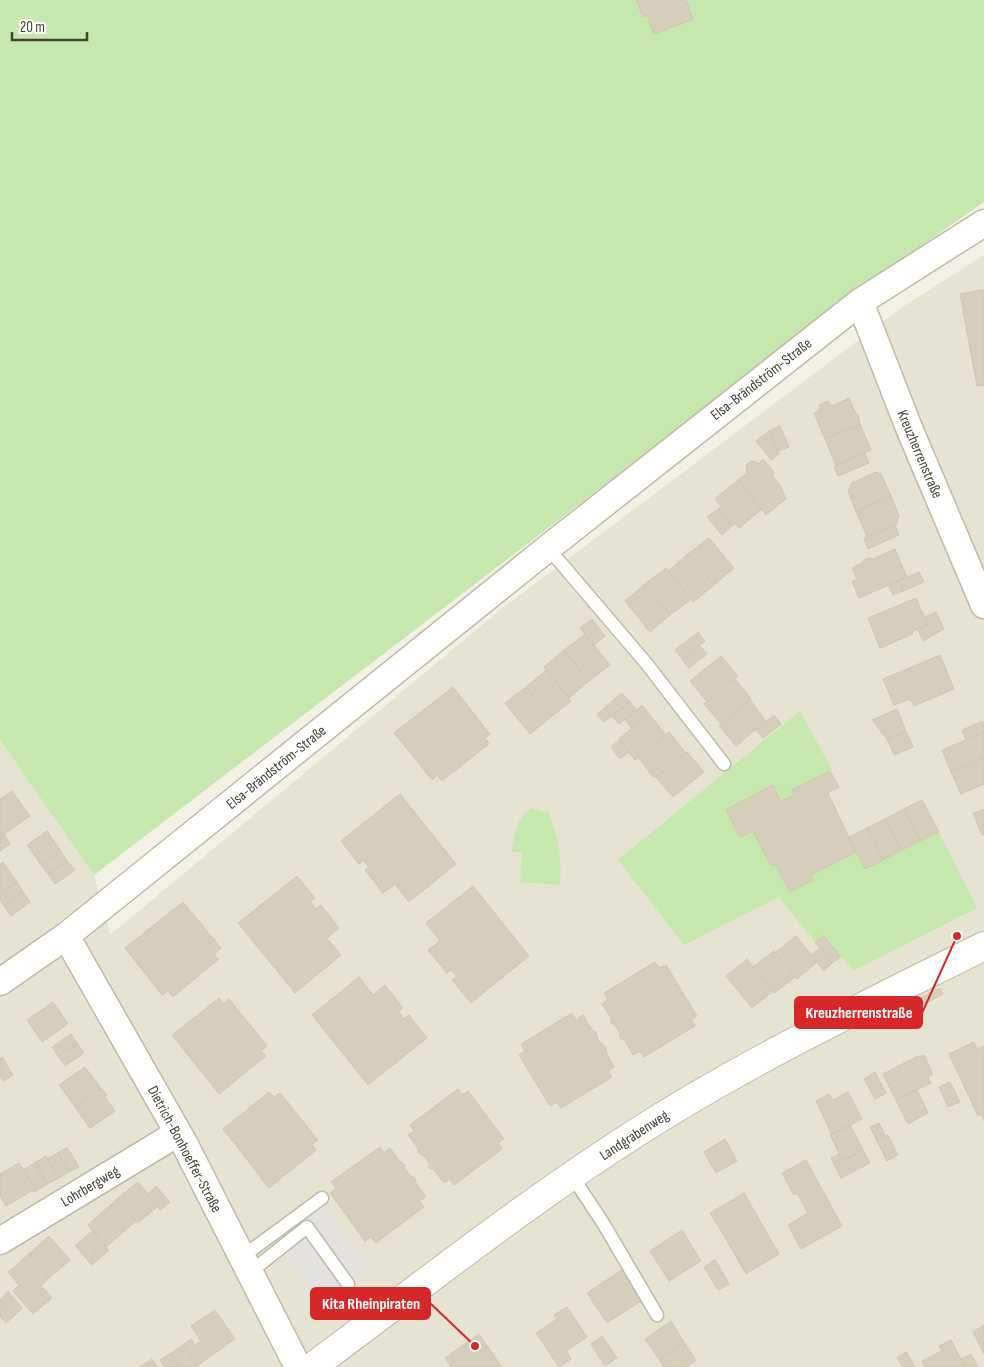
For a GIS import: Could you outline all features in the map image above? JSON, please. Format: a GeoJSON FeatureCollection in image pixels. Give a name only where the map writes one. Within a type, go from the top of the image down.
{"type":"FeatureCollection","features":[{"type":"Feature","properties":{"kind":"street","name":"Elsa-Brändström-Straße"},"geometry":{"type":"LineString","coordinates":[[0,982],[66,936],[548,548],[860,302],[984,223]]}},
{"type":"Feature","properties":{"kind":"street","name":"Kreuzherrenstraße"},"geometry":{"type":"LineString","coordinates":[[860,302],[909,428],[984,606]]}},
{"type":"Feature","properties":{"kind":"street","name":"Dietrich-Bonhoeffer-Straße"},"geometry":{"type":"LineString","coordinates":[[66,936],[178,1132],[298,1367]]}},
{"type":"Feature","properties":{"kind":"street","name":"Landgrabenweg"},"geometry":{"type":"LineString","coordinates":[[312,1367],[572,1176],[659,1118],[737,1073],[850,1013],[984,946]]}},
{"type":"Feature","properties":{"kind":"street","name":"Lohrbergweg"},"geometry":{"type":"LineString","coordinates":[[1,1239],[178,1132]]}},
{"type":"Feature","properties":{"kind":"lane"},"geometry":{"type":"LineString","coordinates":[[548,548],[646,663],[724,764]]}},
{"type":"Feature","properties":{"kind":"lane"},"geometry":{"type":"LineString","coordinates":[[572,1176],[603,1223],[657,1315]]}},
{"type":"Feature","properties":{"kind":"lane"},"geometry":{"type":"LineString","coordinates":[[246,1265],[322,1198]]}},
{"type":"Feature","properties":{"kind":"lane"},"geometry":{"type":"LineString","coordinates":[[246,1265],[306,1227],[348,1284]]}},
{"type":"Feature","properties":{"kind":"shaded area"},"geometry":{"type":"Polygon","coordinates":[[[984,255],[984,1367],[0,1367],[0,740],[94,875],[110,935],[500,610],[904,306],[984,255]]]}},
{"type":"Feature","properties":{"kind":"shaded area"},"geometry":{"type":"Polygon","coordinates":[[[323,1206],[370,1267],[322,1304],[283,1253],[298,1241],[291,1231],[323,1206]]]}},
{"type":"Feature","properties":{"kind":"green space"},"geometry":{"type":"Polygon","coordinates":[[[0,0],[984,0],[984,202],[874,279],[94,875],[0,740],[0,0]]]}},
{"type":"Feature","properties":{"kind":"green space"},"geometry":{"type":"Polygon","coordinates":[[[800,711],[832,770],[792,790],[794,795],[781,801],[773,786],[726,810],[740,837],[753,831],[771,866],[775,864],[790,891],[813,880],[811,875],[856,852],[865,869],[939,832],[977,908],[853,971],[824,936],[815,942],[779,897],[684,945],[618,860],[800,711]]]}},
{"type":"Feature","properties":{"kind":"green space"},"geometry":{"type":"Polygon","coordinates":[[[532,808],[549,813],[559,848],[561,865],[560,885],[520,882],[522,853],[511,851],[519,822],[532,808]]]}},
{"type":"Feature","properties":{"kind":"building"},"geometry":{"type":"Polygon","coordinates":[[[636,0],[686,0],[693,19],[654,34],[647,15],[643,17],[636,0]]]}},
{"type":"Feature","properties":{"kind":"building"},"geometry":{"type":"Polygon","coordinates":[[[984,290],[984,385],[977,386],[960,294],[984,290]]]}},
{"type":"Feature","properties":{"kind":"building"},"geometry":{"type":"Polygon","coordinates":[[[849,398],[858,415],[860,424],[825,439],[814,413],[819,411],[819,405],[828,401],[832,406],[849,398]]]}},
{"type":"Feature","properties":{"kind":"building"},"geometry":{"type":"Polygon","coordinates":[[[860,424],[871,450],[836,465],[825,439],[860,424]]]}},
{"type":"Feature","properties":{"kind":"building"},"geometry":{"type":"Polygon","coordinates":[[[780,426],[789,447],[778,451],[769,431],[780,426]]]}},
{"type":"Feature","properties":{"kind":"building"},"geometry":{"type":"Polygon","coordinates":[[[769,431],[779,454],[771,460],[756,441],[769,431]]]}},
{"type":"Feature","properties":{"kind":"building"},"geometry":{"type":"Polygon","coordinates":[[[865,453],[869,463],[838,476],[834,466],[865,453]]]}},
{"type":"Feature","properties":{"kind":"building"},"geometry":{"type":"Polygon","coordinates":[[[763,459],[774,472],[773,477],[780,485],[786,499],[766,515],[738,480],[747,473],[746,465],[751,461],[758,464],[763,459]]]}},
{"type":"Feature","properties":{"kind":"building"},"geometry":{"type":"Polygon","coordinates":[[[876,472],[881,474],[891,496],[856,511],[848,491],[852,483],[876,472]]]}},
{"type":"Feature","properties":{"kind":"building"},"geometry":{"type":"Polygon","coordinates":[[[738,480],[761,510],[739,528],[735,524],[732,526],[718,509],[721,506],[715,499],[738,480]]]}},
{"type":"Feature","properties":{"kind":"building"},"geometry":{"type":"Polygon","coordinates":[[[891,496],[899,516],[896,525],[867,537],[856,511],[891,496]]]}},
{"type":"Feature","properties":{"kind":"building"},"geometry":{"type":"Polygon","coordinates":[[[718,509],[732,526],[722,535],[707,517],[718,509]]]}},
{"type":"Feature","properties":{"kind":"building"},"geometry":{"type":"Polygon","coordinates":[[[895,525],[899,535],[868,549],[864,538],[895,525]]]}},
{"type":"Feature","properties":{"kind":"building"},"geometry":{"type":"Polygon","coordinates":[[[709,538],[734,568],[714,585],[688,554],[709,538]]]}},
{"type":"Feature","properties":{"kind":"building"},"geometry":{"type":"Polygon","coordinates":[[[895,549],[907,577],[859,598],[852,581],[857,579],[852,568],[864,560],[873,559],[895,549]]]}},
{"type":"Feature","properties":{"kind":"building"},"geometry":{"type":"Polygon","coordinates":[[[688,554],[714,585],[693,602],[668,571],[688,554]]]}},
{"type":"Feature","properties":{"kind":"building"},"geometry":{"type":"Polygon","coordinates":[[[666,568],[691,599],[670,615],[645,584],[666,568]]]}},
{"type":"Feature","properties":{"kind":"building"},"geometry":{"type":"Polygon","coordinates":[[[919,572],[924,582],[903,591],[899,581],[919,572]]]}},
{"type":"Feature","properties":{"kind":"building"},"geometry":{"type":"Polygon","coordinates":[[[899,581],[903,591],[893,595],[888,585],[899,581]]]}},
{"type":"Feature","properties":{"kind":"building"},"geometry":{"type":"Polygon","coordinates":[[[645,584],[670,615],[650,632],[625,601],[645,584]]]}},
{"type":"Feature","properties":{"kind":"building"},"geometry":{"type":"Polygon","coordinates":[[[916,598],[928,625],[912,632],[913,634],[880,648],[868,618],[916,598]]]}},
{"type":"Feature","properties":{"kind":"building"},"geometry":{"type":"Polygon","coordinates":[[[936,612],[944,629],[923,641],[918,630],[928,625],[924,618],[936,612]]]}},
{"type":"Feature","properties":{"kind":"building"},"geometry":{"type":"Polygon","coordinates":[[[592,619],[605,636],[594,645],[580,628],[592,619]]]}},
{"type":"Feature","properties":{"kind":"building"},"geometry":{"type":"Polygon","coordinates":[[[698,632],[705,641],[682,659],[675,650],[698,632]]]}},
{"type":"Feature","properties":{"kind":"building"},"geometry":{"type":"Polygon","coordinates":[[[585,634],[610,665],[589,681],[564,650],[585,634]]]}},
{"type":"Feature","properties":{"kind":"building"},"geometry":{"type":"Polygon","coordinates":[[[699,645],[707,654],[689,668],[682,659],[699,645]]]}},
{"type":"Feature","properties":{"kind":"building"},"geometry":{"type":"Polygon","coordinates":[[[564,650],[589,681],[569,698],[544,667],[564,650]]]}},
{"type":"Feature","properties":{"kind":"building"},"geometry":{"type":"Polygon","coordinates":[[[940,655],[954,689],[914,706],[910,699],[894,705],[883,679],[940,655]]]}},
{"type":"Feature","properties":{"kind":"building"},"geometry":{"type":"Polygon","coordinates":[[[721,656],[738,676],[707,702],[690,681],[721,656]]]}},
{"type":"Feature","properties":{"kind":"building"},"geometry":{"type":"Polygon","coordinates":[[[546,670],[571,701],[551,717],[526,687],[546,670]]]}},
{"type":"Feature","properties":{"kind":"building"},"geometry":{"type":"Polygon","coordinates":[[[735,679],[751,699],[721,724],[704,704],[735,679]]]}},
{"type":"Feature","properties":{"kind":"building"},"geometry":{"type":"Polygon","coordinates":[[[453,687],[490,734],[485,738],[489,744],[442,781],[437,775],[432,780],[394,733],[453,687]]]}},
{"type":"Feature","properties":{"kind":"building"},"geometry":{"type":"Polygon","coordinates":[[[526,687],[551,717],[530,734],[505,703],[526,687]]]}},
{"type":"Feature","properties":{"kind":"building"},"geometry":{"type":"Polygon","coordinates":[[[622,693],[630,702],[604,722],[597,714],[622,693]]]}},
{"type":"Feature","properties":{"kind":"building"},"geometry":{"type":"Polygon","coordinates":[[[750,700],[766,721],[736,746],[719,726],[750,700]]]}},
{"type":"Feature","properties":{"kind":"building"},"geometry":{"type":"Polygon","coordinates":[[[630,702],[637,710],[619,724],[612,716],[630,702]]]}},
{"type":"Feature","properties":{"kind":"building"},"geometry":{"type":"Polygon","coordinates":[[[642,705],[649,714],[632,728],[625,720],[642,705]]]}},
{"type":"Feature","properties":{"kind":"building"},"geometry":{"type":"Polygon","coordinates":[[[897,709],[906,731],[887,739],[872,720],[897,709]]]}},
{"type":"Feature","properties":{"kind":"building"},"geometry":{"type":"Polygon","coordinates":[[[649,714],[666,735],[635,760],[619,739],[649,714]]]}},
{"type":"Feature","properties":{"kind":"building"},"geometry":{"type":"Polygon","coordinates":[[[774,715],[781,724],[763,738],[756,730],[774,715]]]}},
{"type":"Feature","properties":{"kind":"building"},"geometry":{"type":"Polygon","coordinates":[[[983,721],[984,732],[966,740],[962,730],[983,721]]]}},
{"type":"Feature","properties":{"kind":"building"},"geometry":{"type":"Polygon","coordinates":[[[906,731],[913,747],[894,755],[887,739],[906,731]]]}},
{"type":"Feature","properties":{"kind":"building"},"geometry":{"type":"Polygon","coordinates":[[[669,732],[686,753],[654,778],[638,757],[669,732]]]}},
{"type":"Feature","properties":{"kind":"building"},"geometry":{"type":"Polygon","coordinates":[[[984,732],[984,758],[951,772],[942,750],[984,732]]]}},
{"type":"Feature","properties":{"kind":"building"},"geometry":{"type":"Polygon","coordinates":[[[619,740],[629,752],[620,759],[611,747],[619,740]]]}},
{"type":"Feature","properties":{"kind":"building"},"geometry":{"type":"Polygon","coordinates":[[[687,752],[704,772],[673,797],[656,777],[687,752]]]}},
{"type":"Feature","properties":{"kind":"building"},"geometry":{"type":"Polygon","coordinates":[[[984,758],[984,784],[961,794],[951,772],[984,758]]]}},
{"type":"Feature","properties":{"kind":"building"},"geometry":{"type":"Polygon","coordinates":[[[830,771],[839,787],[828,793],[856,852],[811,875],[813,880],[790,892],[775,864],[771,866],[753,831],[740,837],[726,810],[773,785],[781,801],[794,795],[792,790],[830,771]]]}},
{"type":"Feature","properties":{"kind":"building"},"geometry":{"type":"Polygon","coordinates":[[[12,791],[30,816],[4,834],[10,844],[0,851],[0,799],[12,791]]]}},
{"type":"Feature","properties":{"kind":"building"},"geometry":{"type":"Polygon","coordinates":[[[400,794],[456,864],[409,902],[395,884],[383,893],[365,870],[369,867],[363,860],[359,864],[341,841],[400,794]]]}},
{"type":"Feature","properties":{"kind":"building"},"geometry":{"type":"Polygon","coordinates":[[[922,800],[939,832],[920,841],[904,809],[922,800]]]}},
{"type":"Feature","properties":{"kind":"building"},"geometry":{"type":"Polygon","coordinates":[[[904,809],[920,841],[902,850],[885,819],[904,809]]]}},
{"type":"Feature","properties":{"kind":"building"},"geometry":{"type":"Polygon","coordinates":[[[984,809],[984,835],[982,835],[973,813],[984,809]]]}},
{"type":"Feature","properties":{"kind":"building"},"geometry":{"type":"Polygon","coordinates":[[[885,819],[902,850],[883,860],[867,828],[885,819]]]}},
{"type":"Feature","properties":{"kind":"building"},"geometry":{"type":"Polygon","coordinates":[[[867,828],[883,860],[865,869],[849,837],[867,828]]]}},
{"type":"Feature","properties":{"kind":"building"},"geometry":{"type":"Polygon","coordinates":[[[47,831],[54,841],[34,855],[27,845],[47,831]]]}},
{"type":"Feature","properties":{"kind":"building"},"geometry":{"type":"Polygon","coordinates":[[[54,841],[61,851],[41,865],[34,855],[54,841]]]}},
{"type":"Feature","properties":{"kind":"building"},"geometry":{"type":"Polygon","coordinates":[[[61,851],[67,861],[48,874],[41,865],[61,851]]]}},
{"type":"Feature","properties":{"kind":"building"},"geometry":{"type":"Polygon","coordinates":[[[67,861],[75,870],[55,884],[48,874],[67,861]]]}},
{"type":"Feature","properties":{"kind":"building"},"geometry":{"type":"Polygon","coordinates":[[[3,862],[17,882],[0,894],[0,864],[3,862]]]}},
{"type":"Feature","properties":{"kind":"building"},"geometry":{"type":"Polygon","coordinates":[[[297,876],[315,898],[311,902],[316,909],[321,905],[339,928],[327,938],[341,955],[295,993],[238,923],[297,876]]]}},
{"type":"Feature","properties":{"kind":"building"},"geometry":{"type":"Polygon","coordinates":[[[17,882],[23,892],[4,906],[0,900],[0,894],[17,882]]]}},
{"type":"Feature","properties":{"kind":"building"},"geometry":{"type":"Polygon","coordinates":[[[473,886],[529,956],[471,1003],[452,980],[457,977],[454,973],[451,970],[447,973],[428,950],[440,941],[426,923],[473,886]]]}},
{"type":"Feature","properties":{"kind":"building"},"geometry":{"type":"Polygon","coordinates":[[[23,892],[30,902],[11,916],[4,906],[23,892]]]}},
{"type":"Feature","properties":{"kind":"building"},"geometry":{"type":"Polygon","coordinates":[[[183,902],[221,948],[214,954],[219,959],[173,997],[168,991],[162,995],[125,948],[183,902]]]}},
{"type":"Feature","properties":{"kind":"building"},"geometry":{"type":"Polygon","coordinates":[[[796,936],[817,962],[797,979],[775,953],[796,936]]]}},
{"type":"Feature","properties":{"kind":"building"},"geometry":{"type":"Polygon","coordinates":[[[824,936],[841,957],[832,963],[815,942],[824,936]]]}},
{"type":"Feature","properties":{"kind":"building"},"geometry":{"type":"Polygon","coordinates":[[[820,948],[832,963],[824,971],[811,955],[820,948]]]}},
{"type":"Feature","properties":{"kind":"building"},"geometry":{"type":"Polygon","coordinates":[[[774,951],[795,977],[774,993],[753,967],[774,951]]]}},
{"type":"Feature","properties":{"kind":"building"},"geometry":{"type":"Polygon","coordinates":[[[747,959],[773,991],[752,1008],[726,976],[747,959]]]}},
{"type":"Feature","properties":{"kind":"building"},"geometry":{"type":"Polygon","coordinates":[[[655,962],[659,968],[666,965],[697,1016],[691,1020],[695,1026],[644,1057],[640,1051],[633,1055],[625,1041],[620,1038],[620,1033],[615,1025],[611,1023],[611,1018],[602,1004],[608,1000],[604,993],[655,962]]]}},
{"type":"Feature","properties":{"kind":"building"},"geometry":{"type":"Polygon","coordinates":[[[359,977],[373,995],[385,985],[403,1008],[399,1011],[404,1019],[409,1015],[427,1038],[368,1085],[312,1015],[359,977]]]}},
{"type":"Feature","properties":{"kind":"building"},"geometry":{"type":"Polygon","coordinates":[[[940,988],[943,994],[925,1004],[921,998],[940,988]]]}},
{"type":"Feature","properties":{"kind":"building"},"geometry":{"type":"Polygon","coordinates":[[[219,998],[224,1004],[229,999],[267,1046],[261,1051],[266,1056],[219,1094],[172,1035],[219,998]]]}},
{"type":"Feature","properties":{"kind":"building"},"geometry":{"type":"Polygon","coordinates":[[[53,1002],[68,1024],[42,1042],[27,1020],[53,1002]]]}},
{"type":"Feature","properties":{"kind":"building"},"geometry":{"type":"Polygon","coordinates":[[[572,1013],[576,1020],[583,1015],[592,1030],[596,1032],[598,1041],[606,1047],[606,1052],[614,1067],[608,1070],[612,1077],[561,1108],[557,1102],[550,1106],[519,1055],[525,1051],[521,1044],[572,1013]]]}},
{"type":"Feature","properties":{"kind":"building"},"geometry":{"type":"Polygon","coordinates":[[[71,1034],[77,1043],[58,1056],[52,1047],[71,1034]]]}},
{"type":"Feature","properties":{"kind":"building"},"geometry":{"type":"Polygon","coordinates":[[[974,1042],[977,1049],[984,1046],[984,1121],[981,1114],[978,1116],[949,1054],[974,1042]]]}},
{"type":"Feature","properties":{"kind":"building"},"geometry":{"type":"Polygon","coordinates":[[[77,1043],[84,1053],[65,1066],[58,1056],[77,1043]]]}},
{"type":"Feature","properties":{"kind":"building"},"geometry":{"type":"Polygon","coordinates":[[[924,1055],[933,1074],[928,1077],[931,1083],[896,1100],[883,1074],[918,1056],[924,1055]]]}},
{"type":"Feature","properties":{"kind":"building"},"geometry":{"type":"Polygon","coordinates":[[[2,1057],[13,1075],[3,1081],[0,1076],[0,1059],[2,1057]]]}},
{"type":"Feature","properties":{"kind":"building"},"geometry":{"type":"Polygon","coordinates":[[[85,1067],[101,1088],[75,1107],[59,1085],[85,1067]]]}},
{"type":"Feature","properties":{"kind":"building"},"geometry":{"type":"Polygon","coordinates":[[[875,1072],[886,1093],[875,1099],[864,1079],[875,1072]]]}},
{"type":"Feature","properties":{"kind":"building"},"geometry":{"type":"Polygon","coordinates":[[[950,1082],[960,1102],[948,1107],[939,1087],[950,1082]]]}},
{"type":"Feature","properties":{"kind":"building"},"geometry":{"type":"Polygon","coordinates":[[[101,1088],[115,1111],[90,1128],[75,1107],[101,1088]]]}},
{"type":"Feature","properties":{"kind":"building"},"geometry":{"type":"Polygon","coordinates":[[[458,1089],[462,1095],[468,1091],[504,1139],[498,1143],[502,1149],[454,1185],[450,1179],[444,1183],[434,1170],[429,1168],[429,1163],[423,1155],[418,1153],[418,1148],[408,1135],[414,1131],[410,1125],[458,1089]]]}},
{"type":"Feature","properties":{"kind":"building"},"geometry":{"type":"Polygon","coordinates":[[[917,1090],[928,1113],[908,1124],[896,1100],[917,1090]]]}},
{"type":"Feature","properties":{"kind":"building"},"geometry":{"type":"Polygon","coordinates":[[[269,1092],[274,1097],[280,1093],[318,1140],[312,1144],[316,1150],[269,1188],[223,1129],[269,1092]]]}},
{"type":"Feature","properties":{"kind":"building"},"geometry":{"type":"Polygon","coordinates":[[[848,1092],[862,1119],[832,1135],[816,1101],[829,1094],[833,1100],[848,1092]]]}},
{"type":"Feature","properties":{"kind":"building"},"geometry":{"type":"Polygon","coordinates":[[[879,1123],[886,1137],[877,1141],[870,1127],[879,1123]]]}},
{"type":"Feature","properties":{"kind":"building"},"geometry":{"type":"Polygon","coordinates":[[[850,1125],[863,1150],[843,1161],[830,1135],[850,1125]]]}},
{"type":"Feature","properties":{"kind":"building"},"geometry":{"type":"Polygon","coordinates":[[[888,1135],[898,1155],[887,1161],[877,1141],[888,1135]]]}},
{"type":"Feature","properties":{"kind":"building"},"geometry":{"type":"Polygon","coordinates":[[[725,1139],[737,1161],[716,1173],[704,1152],[725,1139]]]}},
{"type":"Feature","properties":{"kind":"building"},"geometry":{"type":"Polygon","coordinates":[[[67,1147],[79,1167],[69,1172],[58,1153],[67,1147]]]}},
{"type":"Feature","properties":{"kind":"building"},"geometry":{"type":"Polygon","coordinates":[[[380,1147],[384,1153],[390,1148],[400,1162],[404,1164],[405,1169],[415,1178],[416,1183],[426,1197],[419,1201],[424,1207],[376,1243],[371,1237],[365,1241],[330,1193],[336,1188],[331,1182],[380,1147]]]}},
{"type":"Feature","properties":{"kind":"building"},"geometry":{"type":"Polygon","coordinates":[[[863,1150],[870,1163],[841,1178],[831,1158],[839,1154],[843,1161],[863,1150]]]}},
{"type":"Feature","properties":{"kind":"building"},"geometry":{"type":"Polygon","coordinates":[[[58,1153],[69,1172],[59,1178],[47,1159],[58,1153]]]}},
{"type":"Feature","properties":{"kind":"building"},"geometry":{"type":"Polygon","coordinates":[[[46,1156],[59,1178],[47,1184],[35,1163],[46,1156]]]}},
{"type":"Feature","properties":{"kind":"building"},"geometry":{"type":"Polygon","coordinates":[[[806,1160],[842,1226],[801,1249],[788,1225],[808,1213],[797,1193],[794,1195],[782,1173],[806,1160]]]}},
{"type":"Feature","properties":{"kind":"building"},"geometry":{"type":"Polygon","coordinates":[[[19,1163],[35,1189],[6,1206],[0,1196],[0,1174],[19,1163]]]}},
{"type":"Feature","properties":{"kind":"building"},"geometry":{"type":"Polygon","coordinates":[[[35,1163],[47,1184],[34,1192],[33,1190],[35,1189],[23,1170],[35,1163]]]}},
{"type":"Feature","properties":{"kind":"building"},"geometry":{"type":"Polygon","coordinates":[[[138,1182],[158,1206],[138,1223],[117,1199],[138,1182]]]}},
{"type":"Feature","properties":{"kind":"building"},"geometry":{"type":"Polygon","coordinates":[[[156,1186],[170,1202],[160,1210],[148,1194],[156,1186]]]}},
{"type":"Feature","properties":{"kind":"building"},"geometry":{"type":"Polygon","coordinates":[[[744,1193],[779,1254],[747,1273],[710,1213],[744,1193]]]}},
{"type":"Feature","properties":{"kind":"building"},"geometry":{"type":"Polygon","coordinates":[[[117,1199],[136,1221],[106,1247],[88,1225],[117,1199]]]}},
{"type":"Feature","properties":{"kind":"building"},"geometry":{"type":"Polygon","coordinates":[[[682,1230],[701,1261],[669,1281],[650,1251],[682,1230]]]}},
{"type":"Feature","properties":{"kind":"building"},"geometry":{"type":"Polygon","coordinates":[[[92,1231],[109,1250],[100,1258],[84,1238],[92,1231]]]}},
{"type":"Feature","properties":{"kind":"building"},"geometry":{"type":"Polygon","coordinates":[[[49,1236],[70,1260],[49,1278],[29,1254],[49,1236]]]}},
{"type":"Feature","properties":{"kind":"building"},"geometry":{"type":"Polygon","coordinates":[[[84,1238],[100,1258],[92,1265],[75,1246],[84,1238]]]}},
{"type":"Feature","properties":{"kind":"building"},"geometry":{"type":"Polygon","coordinates":[[[728,1243],[747,1273],[746,1274],[728,1243]]]}},
{"type":"Feature","properties":{"kind":"building"},"geometry":{"type":"Polygon","coordinates":[[[29,1254],[49,1278],[41,1286],[52,1298],[33,1314],[13,1291],[19,1285],[8,1272],[29,1254]]]}},
{"type":"Feature","properties":{"kind":"building"},"geometry":{"type":"Polygon","coordinates":[[[715,1259],[729,1284],[718,1290],[704,1267],[715,1259]]]}},
{"type":"Feature","properties":{"kind":"building"},"geometry":{"type":"Polygon","coordinates":[[[623,1269],[644,1299],[607,1323],[587,1293],[623,1269]]]}},
{"type":"Feature","properties":{"kind":"building"},"geometry":{"type":"Polygon","coordinates":[[[8,1291],[22,1308],[14,1316],[0,1300],[8,1291]]]}},
{"type":"Feature","properties":{"kind":"building"},"geometry":{"type":"Polygon","coordinates":[[[0,1300],[14,1316],[6,1323],[0,1317],[0,1300]]]}},
{"type":"Feature","properties":{"kind":"building"},"geometry":{"type":"Polygon","coordinates":[[[567,1307],[587,1337],[566,1351],[571,1359],[559,1367],[536,1333],[557,1319],[554,1315],[567,1307]]]}},
{"type":"Feature","properties":{"kind":"building"},"geometry":{"type":"Polygon","coordinates":[[[215,1310],[235,1339],[197,1366],[183,1345],[191,1339],[195,1345],[201,1341],[191,1326],[215,1310]]]}},
{"type":"Feature","properties":{"kind":"building"},"geometry":{"type":"Polygon","coordinates":[[[671,1321],[684,1342],[659,1359],[645,1339],[671,1321]]]}},
{"type":"Feature","properties":{"kind":"building"},"geometry":{"type":"Polygon","coordinates":[[[984,1325],[984,1354],[973,1332],[984,1325]]]}},
{"type":"Feature","properties":{"kind":"building"},"geometry":{"type":"Polygon","coordinates":[[[479,1334],[502,1367],[451,1367],[445,1358],[479,1334]]]}},
{"type":"Feature","properties":{"kind":"building"},"geometry":{"type":"Polygon","coordinates":[[[602,1336],[617,1358],[605,1366],[591,1344],[602,1336]]]}},
{"type":"Feature","properties":{"kind":"building"},"geometry":{"type":"Polygon","coordinates":[[[951,1340],[965,1367],[925,1367],[922,1361],[942,1351],[939,1346],[951,1340]]]}},
{"type":"Feature","properties":{"kind":"building"},"geometry":{"type":"Polygon","coordinates":[[[684,1342],[696,1360],[687,1367],[664,1367],[659,1359],[684,1342]]]}},
{"type":"Feature","properties":{"kind":"building"},"geometry":{"type":"Polygon","coordinates":[[[183,1345],[197,1366],[180,1367],[171,1353],[183,1345]]]}},
{"type":"Feature","properties":{"kind":"building"},"geometry":{"type":"Polygon","coordinates":[[[906,1352],[915,1367],[903,1367],[897,1358],[906,1352]]]}},
{"type":"Feature","properties":{"kind":"building"},"geometry":{"type":"Polygon","coordinates":[[[171,1353],[180,1367],[165,1367],[160,1360],[171,1353]]]}},
{"type":"Feature","properties":{"kind":"building"},"geometry":{"type":"Polygon","coordinates":[[[971,1354],[978,1367],[965,1367],[961,1359],[971,1354]]]}},
{"type":"Feature","properties":{"kind":"building"},"geometry":{"type":"Polygon","coordinates":[[[152,1359],[158,1367],[139,1367],[152,1359]]]}},
{"type":"Feature","properties":{"kind":"place","name":"Kreuzherrenstraße"},"geometry":{"type":"Point","coordinates":[957,936]}},
{"type":"Feature","properties":{"kind":"place","name":"Kita Rheinpiraten"},"geometry":{"type":"Point","coordinates":[475,1346]}}]}
